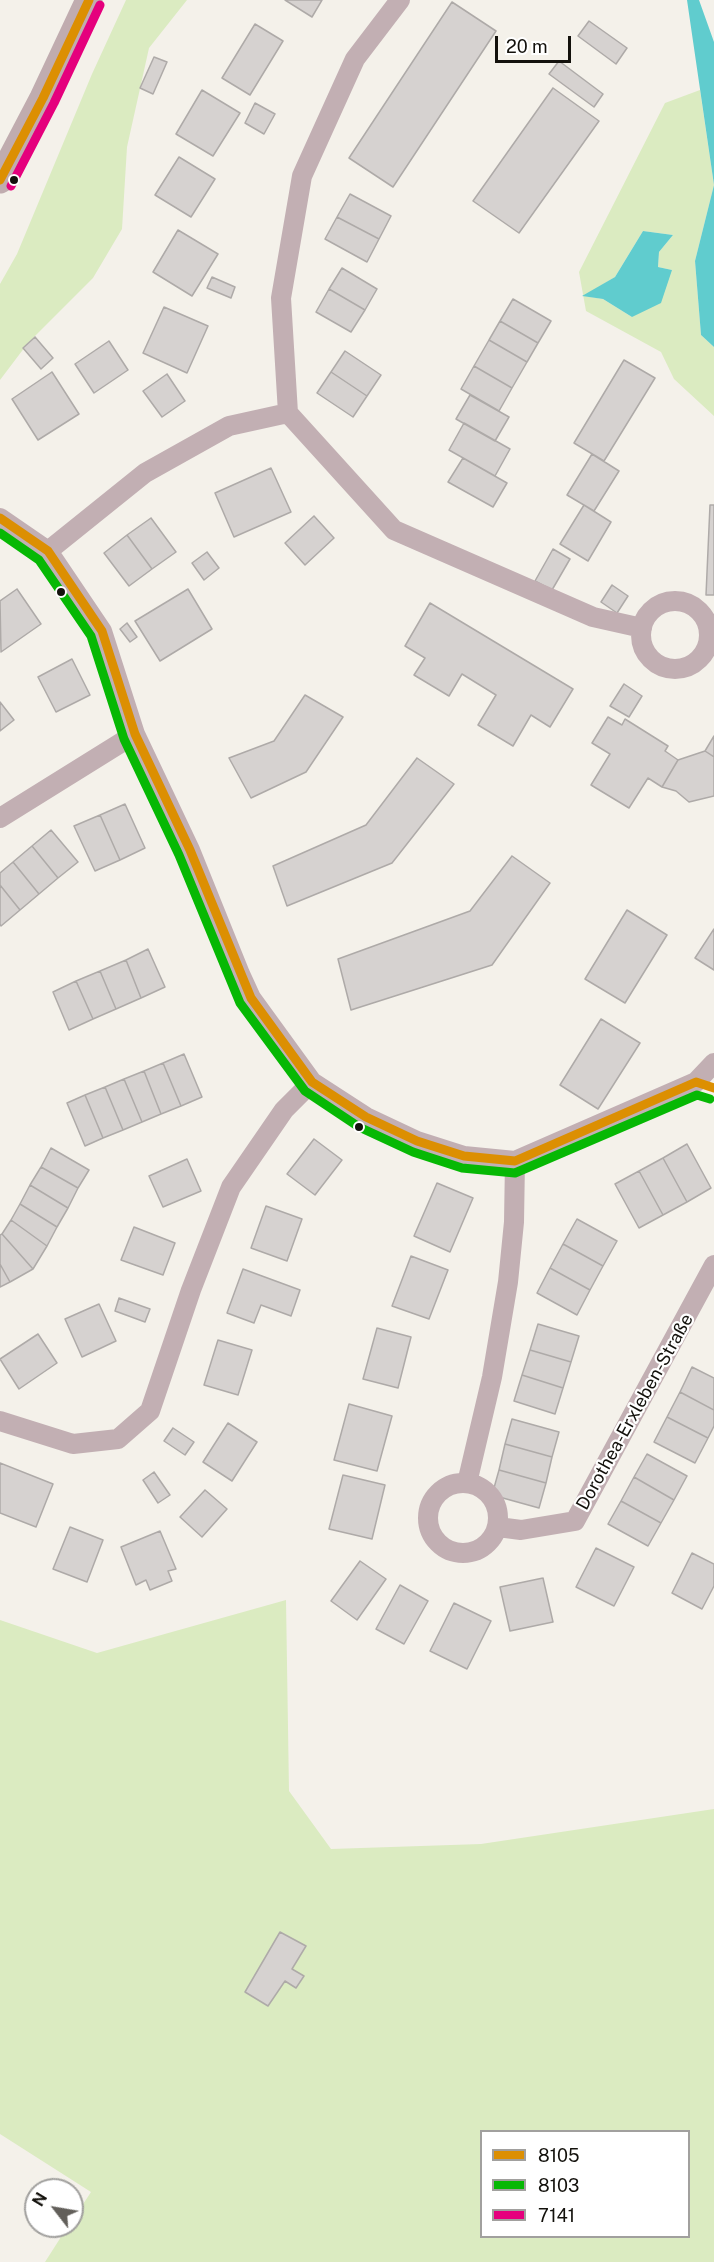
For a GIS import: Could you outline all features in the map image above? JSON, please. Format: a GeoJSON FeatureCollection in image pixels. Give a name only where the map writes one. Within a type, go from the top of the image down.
{"type":"FeatureCollection","features":[{"type":"Feature","properties":{"kind":"main road"},"geometry":{"type":"LineString","coordinates":[[0,180],[43,98],[89,0]]}},
{"type":"Feature","properties":{"kind":"street"},"geometry":{"type":"LineString","coordinates":[[400,0],[355,60],[302,176],[281,298],[288,413],[394,530],[593,616],[642,628]]}},
{"type":"Feature","properties":{"kind":"street"},"geometry":{"type":"LineString","coordinates":[[48,551],[145,473],[229,426],[288,413]]}},
{"type":"Feature","properties":{"kind":"street"},"geometry":{"type":"LineString","coordinates":[[0,518],[48,551],[102,631],[135,734],[190,850],[251,998],[312,1082],[366,1116],[417,1141],[464,1156],[515,1161],[705,1085],[714,1063]]}},
{"type":"Feature","properties":{"kind":"street"},"geometry":{"type":"LineString","coordinates":[[0,818],[135,734]]}},
{"type":"Feature","properties":{"kind":"street"},"geometry":{"type":"LineString","coordinates":[[0,1421],[73,1444],[118,1439],[150,1411],[191,1290],[231,1187],[284,1110],[312,1082]]}},
{"type":"Feature","properties":{"kind":"street"},"geometry":{"type":"LineString","coordinates":[[467,1483],[492,1377],[508,1282],[514,1222],[515,1161]]}},
{"type":"Feature","properties":{"kind":"street","name":"Dorothea-Erxleben-Straße"},"geometry":{"type":"LineString","coordinates":[[498,1527],[521,1530],[575,1521],[714,1265]]}},
{"type":"Feature","properties":{"kind":"street"},"geometry":{"type":"LineString","coordinates":[[467,1483],[481,1488],[496,1504],[498,1527],[493,1538],[484,1547],[468,1554],[450,1552],[439,1545],[432,1536],[428,1519],[432,1501],[438,1492],[448,1486],[467,1483]]}},
{"type":"Feature","properties":{"kind":"green space"},"geometry":{"type":"Polygon","coordinates":[[[126,0],[187,0],[149,48],[127,147],[122,229],[93,278],[28,343],[0,380],[0,284],[17,254],[92,74],[126,0]]]}},
{"type":"Feature","properties":{"kind":"green space"},"geometry":{"type":"Polygon","coordinates":[[[700,90],[714,185],[695,261],[701,335],[714,347],[714,416],[674,379],[661,352],[586,311],[579,272],[665,103],[700,90]],[[643,231],[615,277],[584,296],[603,299],[632,317],[672,270],[658,267],[659,252],[673,235],[643,231]]]}},
{"type":"Feature","properties":{"kind":"green space"},"geometry":{"type":"Polygon","coordinates":[[[286,1600],[289,1791],[331,1849],[481,1844],[714,1809],[714,2262],[45,2262],[60,2238],[84,2238],[84,2203],[91,2192],[84,2188],[84,2178],[69,2178],[0,2134],[0,1620],[97,1653],[286,1600]]]}},
{"type":"Feature","properties":{"kind":"water"},"geometry":{"type":"Polygon","coordinates":[[[687,0],[699,0],[714,42],[714,185],[687,0]]]}},
{"type":"Feature","properties":{"kind":"water"},"geometry":{"type":"Polygon","coordinates":[[[714,185],[714,347],[701,335],[695,261],[714,185]]]}},
{"type":"Feature","properties":{"kind":"water"},"geometry":{"type":"Polygon","coordinates":[[[643,231],[673,235],[659,252],[658,267],[672,270],[661,303],[632,317],[603,299],[582,296],[615,277],[643,231]]]}},
{"type":"Feature","properties":{"kind":"building"},"geometry":{"type":"Polygon","coordinates":[[[285,0],[322,0],[312,17],[285,0]]]}},
{"type":"Feature","properties":{"kind":"building"},"geometry":{"type":"Polygon","coordinates":[[[452,2],[496,31],[393,187],[349,158],[452,2]]]}},
{"type":"Feature","properties":{"kind":"building"},"geometry":{"type":"Polygon","coordinates":[[[589,21],[627,48],[616,64],[578,36],[589,21]]]}},
{"type":"Feature","properties":{"kind":"building"},"geometry":{"type":"Polygon","coordinates":[[[255,24],[283,41],[250,95],[222,78],[255,24]]]}},
{"type":"Feature","properties":{"kind":"building"},"geometry":{"type":"Polygon","coordinates":[[[154,57],[167,62],[153,94],[140,88],[154,57]]]}},
{"type":"Feature","properties":{"kind":"building"},"geometry":{"type":"Polygon","coordinates":[[[559,61],[603,94],[594,107],[549,74],[559,61]]]}},
{"type":"Feature","properties":{"kind":"building"},"geometry":{"type":"Polygon","coordinates":[[[553,88],[599,121],[519,233],[473,201],[553,88]]]}},
{"type":"Feature","properties":{"kind":"building"},"geometry":{"type":"Polygon","coordinates":[[[202,90],[240,113],[213,156],[176,134],[202,90]]]}},
{"type":"Feature","properties":{"kind":"building"},"geometry":{"type":"Polygon","coordinates":[[[255,103],[275,114],[264,134],[245,123],[255,103]]]}},
{"type":"Feature","properties":{"kind":"building"},"geometry":{"type":"Polygon","coordinates":[[[179,157],[215,179],[191,217],[155,195],[179,157]]]}},
{"type":"Feature","properties":{"kind":"building"},"geometry":{"type":"Polygon","coordinates":[[[350,194],[391,216],[379,239],[337,217],[350,194]]]}},
{"type":"Feature","properties":{"kind":"building"},"geometry":{"type":"Polygon","coordinates":[[[337,217],[379,239],[367,262],[325,239],[337,217]]]}},
{"type":"Feature","properties":{"kind":"building"},"geometry":{"type":"Polygon","coordinates":[[[178,230],[218,254],[192,296],[153,272],[178,230]]]}},
{"type":"Feature","properties":{"kind":"building"},"geometry":{"type":"Polygon","coordinates":[[[342,268],[377,289],[365,310],[329,289],[342,268]]]}},
{"type":"Feature","properties":{"kind":"building"},"geometry":{"type":"Polygon","coordinates":[[[212,277],[235,287],[231,298],[207,288],[212,277]]]}},
{"type":"Feature","properties":{"kind":"building"},"geometry":{"type":"Polygon","coordinates":[[[329,289],[365,310],[351,332],[316,312],[329,289]]]}},
{"type":"Feature","properties":{"kind":"building"},"geometry":{"type":"Polygon","coordinates":[[[513,299],[551,321],[538,343],[500,321],[513,299]]]}},
{"type":"Feature","properties":{"kind":"building"},"geometry":{"type":"Polygon","coordinates":[[[164,307],[208,326],[187,373],[143,353],[164,307]]]}},
{"type":"Feature","properties":{"kind":"building"},"geometry":{"type":"Polygon","coordinates":[[[500,321],[538,343],[527,362],[489,340],[500,321]]]}},
{"type":"Feature","properties":{"kind":"building"},"geometry":{"type":"Polygon","coordinates":[[[35,337],[53,358],[41,369],[23,348],[35,337]]]}},
{"type":"Feature","properties":{"kind":"building"},"geometry":{"type":"Polygon","coordinates":[[[489,340],[527,362],[512,388],[474,366],[489,340]]]}},
{"type":"Feature","properties":{"kind":"building"},"geometry":{"type":"Polygon","coordinates":[[[109,341],[128,370],[94,393],[75,364],[109,341]]]}},
{"type":"Feature","properties":{"kind":"building"},"geometry":{"type":"Polygon","coordinates":[[[345,351],[381,375],[367,396],[331,372],[345,351]]]}},
{"type":"Feature","properties":{"kind":"building"},"geometry":{"type":"Polygon","coordinates":[[[624,360],[655,378],[604,461],[574,443],[624,360]]]}},
{"type":"Feature","properties":{"kind":"building"},"geometry":{"type":"Polygon","coordinates":[[[474,366],[512,388],[499,411],[461,389],[474,366]]]}},
{"type":"Feature","properties":{"kind":"building"},"geometry":{"type":"Polygon","coordinates":[[[52,372],[79,414],[38,440],[12,399],[52,372]]]}},
{"type":"Feature","properties":{"kind":"building"},"geometry":{"type":"Polygon","coordinates":[[[331,372],[367,396],[353,417],[317,393],[331,372]]]}},
{"type":"Feature","properties":{"kind":"building"},"geometry":{"type":"Polygon","coordinates":[[[167,374],[185,401],[162,417],[143,391],[167,374]]]}},
{"type":"Feature","properties":{"kind":"building"},"geometry":{"type":"Polygon","coordinates":[[[470,395],[509,417],[495,441],[456,419],[470,395]]]}},
{"type":"Feature","properties":{"kind":"building"},"geometry":{"type":"Polygon","coordinates":[[[464,423],[510,449],[495,476],[449,450],[464,423]]]}},
{"type":"Feature","properties":{"kind":"building"},"geometry":{"type":"Polygon","coordinates":[[[592,454],[619,471],[594,511],[567,495],[592,454]]]}},
{"type":"Feature","properties":{"kind":"building"},"geometry":{"type":"Polygon","coordinates":[[[463,458],[507,483],[493,507],[448,482],[463,458]]]}},
{"type":"Feature","properties":{"kind":"building"},"geometry":{"type":"Polygon","coordinates":[[[271,468],[291,512],[234,537],[215,493],[271,468]]]}},
{"type":"Feature","properties":{"kind":"building"},"geometry":{"type":"Polygon","coordinates":[[[584,505],[611,522],[588,561],[560,544],[584,505]]]}},
{"type":"Feature","properties":{"kind":"building"},"geometry":{"type":"Polygon","coordinates":[[[710,505],[714,505],[714,595],[706,595],[710,505]]]}},
{"type":"Feature","properties":{"kind":"building"},"geometry":{"type":"Polygon","coordinates":[[[314,516],[334,538],[305,565],[285,543],[314,516]]]}},
{"type":"Feature","properties":{"kind":"building"},"geometry":{"type":"Polygon","coordinates":[[[151,518],[176,552],[152,569],[127,535],[151,518]]]}},
{"type":"Feature","properties":{"kind":"building"},"geometry":{"type":"Polygon","coordinates":[[[127,535],[152,569],[129,586],[104,553],[127,535]]]}},
{"type":"Feature","properties":{"kind":"building"},"geometry":{"type":"Polygon","coordinates":[[[553,549],[570,559],[552,590],[535,581],[553,549]]]}},
{"type":"Feature","properties":{"kind":"building"},"geometry":{"type":"Polygon","coordinates":[[[207,552],[219,568],[204,580],[192,563],[207,552]]]}},
{"type":"Feature","properties":{"kind":"building"},"geometry":{"type":"Polygon","coordinates":[[[612,585],[628,596],[617,613],[601,602],[612,585]]]}},
{"type":"Feature","properties":{"kind":"building"},"geometry":{"type":"Polygon","coordinates":[[[17,589],[41,624],[1,652],[0,601],[17,589]]]}},
{"type":"Feature","properties":{"kind":"building"},"geometry":{"type":"Polygon","coordinates":[[[188,589],[212,629],[160,661],[135,621],[188,589]]]}},
{"type":"Feature","properties":{"kind":"building"},"geometry":{"type":"Polygon","coordinates":[[[430,603],[573,689],[550,727],[531,715],[513,746],[478,725],[496,695],[462,674],[449,696],[414,675],[425,658],[405,646],[430,603]]]}},
{"type":"Feature","properties":{"kind":"building"},"geometry":{"type":"Polygon","coordinates":[[[127,623],[137,637],[130,642],[120,629],[127,623]]]}},
{"type":"Feature","properties":{"kind":"building"},"geometry":{"type":"Polygon","coordinates":[[[72,659],[90,695],[56,712],[38,677],[72,659]]]}},
{"type":"Feature","properties":{"kind":"building"},"geometry":{"type":"Polygon","coordinates":[[[624,684],[642,696],[629,717],[610,706],[624,684]]]}},
{"type":"Feature","properties":{"kind":"building"},"geometry":{"type":"Polygon","coordinates":[[[305,695],[343,717],[306,772],[251,798],[229,758],[274,741],[305,695]]]}},
{"type":"Feature","properties":{"kind":"building"},"geometry":{"type":"Polygon","coordinates":[[[0,702],[14,720],[0,731],[0,702]]]}},
{"type":"Feature","properties":{"kind":"building"},"geometry":{"type":"Polygon","coordinates":[[[608,717],[622,725],[625,719],[668,746],[665,751],[678,760],[662,787],[648,778],[629,808],[591,785],[610,754],[592,743],[608,717]]]}},
{"type":"Feature","properties":{"kind":"building"},"geometry":{"type":"Polygon","coordinates":[[[714,736],[714,757],[705,751],[714,736]]]}},
{"type":"Feature","properties":{"kind":"building"},"geometry":{"type":"Polygon","coordinates":[[[705,751],[714,757],[714,796],[689,802],[676,791],[662,787],[678,760],[705,751]]]}},
{"type":"Feature","properties":{"kind":"building"},"geometry":{"type":"Polygon","coordinates":[[[417,758],[454,784],[392,863],[287,906],[273,866],[366,825],[417,758]]]}},
{"type":"Feature","properties":{"kind":"building"},"geometry":{"type":"Polygon","coordinates":[[[125,804],[145,848],[120,860],[100,815],[125,804]]]}},
{"type":"Feature","properties":{"kind":"building"},"geometry":{"type":"Polygon","coordinates":[[[100,815],[120,860],[95,871],[74,826],[100,815]]]}},
{"type":"Feature","properties":{"kind":"building"},"geometry":{"type":"Polygon","coordinates":[[[51,830],[78,862],[58,878],[32,846],[51,830]]]}},
{"type":"Feature","properties":{"kind":"building"},"geometry":{"type":"Polygon","coordinates":[[[32,846],[58,878],[39,894],[13,862],[32,846]]]}},
{"type":"Feature","properties":{"kind":"building"},"geometry":{"type":"Polygon","coordinates":[[[512,856],[550,883],[492,965],[351,1010],[338,959],[470,911],[512,856]]]}},
{"type":"Feature","properties":{"kind":"building"},"geometry":{"type":"Polygon","coordinates":[[[13,862],[39,894],[20,910],[0,885],[0,873],[13,862]]]}},
{"type":"Feature","properties":{"kind":"building"},"geometry":{"type":"Polygon","coordinates":[[[0,885],[20,910],[1,926],[0,924],[0,885]]]}},
{"type":"Feature","properties":{"kind":"building"},"geometry":{"type":"Polygon","coordinates":[[[627,910],[667,935],[625,1003],[585,979],[627,910]]]}},
{"type":"Feature","properties":{"kind":"building"},"geometry":{"type":"Polygon","coordinates":[[[714,929],[714,970],[695,958],[714,929]]]}},
{"type":"Feature","properties":{"kind":"building"},"geometry":{"type":"Polygon","coordinates":[[[148,949],[165,987],[141,998],[126,960],[148,949]]]}},
{"type":"Feature","properties":{"kind":"building"},"geometry":{"type":"Polygon","coordinates":[[[126,960],[141,998],[116,1009],[100,971],[126,960]]]}},
{"type":"Feature","properties":{"kind":"building"},"geometry":{"type":"Polygon","coordinates":[[[100,971],[116,1009],[93,1019],[76,981],[100,971]]]}},
{"type":"Feature","properties":{"kind":"building"},"geometry":{"type":"Polygon","coordinates":[[[76,981],[93,1019],[69,1030],[53,992],[76,981]]]}},
{"type":"Feature","properties":{"kind":"building"},"geometry":{"type":"Polygon","coordinates":[[[601,1019],[640,1043],[598,1109],[560,1085],[601,1019]]]}},
{"type":"Feature","properties":{"kind":"building"},"geometry":{"type":"Polygon","coordinates":[[[184,1054],[202,1097],[181,1106],[163,1063],[184,1054]]]}},
{"type":"Feature","properties":{"kind":"building"},"geometry":{"type":"Polygon","coordinates":[[[163,1063],[181,1106],[161,1114],[144,1071],[163,1063]]]}},
{"type":"Feature","properties":{"kind":"building"},"geometry":{"type":"Polygon","coordinates":[[[144,1071],[161,1114],[142,1122],[124,1079],[144,1071]]]}},
{"type":"Feature","properties":{"kind":"building"},"geometry":{"type":"Polygon","coordinates":[[[124,1079],[142,1122],[123,1130],[105,1087],[124,1079]]]}},
{"type":"Feature","properties":{"kind":"building"},"geometry":{"type":"Polygon","coordinates":[[[105,1087],[123,1130],[103,1138],[85,1095],[105,1087]]]}},
{"type":"Feature","properties":{"kind":"building"},"geometry":{"type":"Polygon","coordinates":[[[85,1095],[103,1138],[85,1146],[67,1103],[85,1095]]]}},
{"type":"Feature","properties":{"kind":"building"},"geometry":{"type":"Polygon","coordinates":[[[314,1139],[342,1160],[315,1195],[287,1174],[314,1139]]]}},
{"type":"Feature","properties":{"kind":"building"},"geometry":{"type":"Polygon","coordinates":[[[687,1144],[711,1188],[687,1202],[663,1158],[687,1144]]]}},
{"type":"Feature","properties":{"kind":"building"},"geometry":{"type":"Polygon","coordinates":[[[51,1148],[89,1170],[78,1188],[41,1167],[51,1148]]]}},
{"type":"Feature","properties":{"kind":"building"},"geometry":{"type":"Polygon","coordinates":[[[663,1158],[687,1202],[663,1215],[639,1171],[663,1158]]]}},
{"type":"Feature","properties":{"kind":"building"},"geometry":{"type":"Polygon","coordinates":[[[187,1159],[201,1191],[163,1207],[149,1176],[187,1159]]]}},
{"type":"Feature","properties":{"kind":"building"},"geometry":{"type":"Polygon","coordinates":[[[41,1167],[78,1188],[68,1208],[30,1185],[41,1167]]]}},
{"type":"Feature","properties":{"kind":"building"},"geometry":{"type":"Polygon","coordinates":[[[639,1171],[663,1215],[639,1228],[615,1184],[639,1171]]]}},
{"type":"Feature","properties":{"kind":"building"},"geometry":{"type":"Polygon","coordinates":[[[437,1183],[473,1198],[450,1252],[414,1236],[437,1183]]]}},
{"type":"Feature","properties":{"kind":"building"},"geometry":{"type":"Polygon","coordinates":[[[30,1185],[68,1208],[57,1227],[20,1204],[30,1185]]]}},
{"type":"Feature","properties":{"kind":"building"},"geometry":{"type":"Polygon","coordinates":[[[20,1204],[57,1227],[47,1246],[11,1220],[20,1204]]]}},
{"type":"Feature","properties":{"kind":"building"},"geometry":{"type":"Polygon","coordinates":[[[266,1206],[302,1219],[287,1261],[251,1248],[266,1206]]]}},
{"type":"Feature","properties":{"kind":"building"},"geometry":{"type":"Polygon","coordinates":[[[577,1219],[617,1241],[603,1266],[563,1244],[577,1219]]]}},
{"type":"Feature","properties":{"kind":"building"},"geometry":{"type":"Polygon","coordinates":[[[11,1220],[47,1246],[33,1269],[2,1234],[11,1220]]]}},
{"type":"Feature","properties":{"kind":"building"},"geometry":{"type":"Polygon","coordinates":[[[134,1227],[175,1243],[163,1275],[121,1260],[134,1227]]]}},
{"type":"Feature","properties":{"kind":"building"},"geometry":{"type":"Polygon","coordinates":[[[2,1234],[33,1269],[10,1282],[0,1264],[0,1235],[2,1234]]]}},
{"type":"Feature","properties":{"kind":"building"},"geometry":{"type":"Polygon","coordinates":[[[563,1244],[603,1266],[590,1290],[550,1268],[563,1244]]]}},
{"type":"Feature","properties":{"kind":"building"},"geometry":{"type":"Polygon","coordinates":[[[411,1256],[448,1270],[429,1319],[392,1306],[411,1256]]]}},
{"type":"Feature","properties":{"kind":"building"},"geometry":{"type":"Polygon","coordinates":[[[0,1264],[10,1282],[0,1287],[0,1264]]]}},
{"type":"Feature","properties":{"kind":"building"},"geometry":{"type":"Polygon","coordinates":[[[550,1268],[590,1290],[577,1315],[537,1293],[550,1268]]]}},
{"type":"Feature","properties":{"kind":"building"},"geometry":{"type":"Polygon","coordinates":[[[243,1269],[300,1290],[291,1316],[261,1305],[254,1323],[227,1313],[243,1269]]]}},
{"type":"Feature","properties":{"kind":"building"},"geometry":{"type":"Polygon","coordinates":[[[119,1298],[150,1309],[145,1322],[115,1311],[119,1298]]]}},
{"type":"Feature","properties":{"kind":"building"},"geometry":{"type":"Polygon","coordinates":[[[99,1304],[116,1341],[82,1357],[65,1319],[99,1304]]]}},
{"type":"Feature","properties":{"kind":"building"},"geometry":{"type":"Polygon","coordinates":[[[538,1324],[579,1336],[571,1362],[530,1350],[538,1324]]]}},
{"type":"Feature","properties":{"kind":"building"},"geometry":{"type":"Polygon","coordinates":[[[377,1328],[411,1337],[398,1388],[363,1379],[377,1328]]]}},
{"type":"Feature","properties":{"kind":"building"},"geometry":{"type":"Polygon","coordinates":[[[38,1334],[57,1363],[19,1389],[0,1359],[38,1334]]]}},
{"type":"Feature","properties":{"kind":"building"},"geometry":{"type":"Polygon","coordinates":[[[218,1340],[252,1350],[238,1395],[204,1385],[218,1340]]]}},
{"type":"Feature","properties":{"kind":"building"},"geometry":{"type":"Polygon","coordinates":[[[530,1350],[571,1362],[563,1388],[522,1375],[530,1350]]]}},
{"type":"Feature","properties":{"kind":"building"},"geometry":{"type":"Polygon","coordinates":[[[692,1367],[714,1378],[714,1410],[680,1392],[692,1367]]]}},
{"type":"Feature","properties":{"kind":"building"},"geometry":{"type":"Polygon","coordinates":[[[522,1375],[563,1388],[555,1414],[514,1401],[522,1375]]]}},
{"type":"Feature","properties":{"kind":"building"},"geometry":{"type":"Polygon","coordinates":[[[680,1392],[714,1410],[714,1426],[708,1438],[667,1417],[680,1392]]]}},
{"type":"Feature","properties":{"kind":"building"},"geometry":{"type":"Polygon","coordinates":[[[349,1404],[392,1416],[377,1471],[334,1460],[349,1404]]]}},
{"type":"Feature","properties":{"kind":"building"},"geometry":{"type":"Polygon","coordinates":[[[667,1417],[708,1438],[695,1463],[654,1442],[667,1417]]]}},
{"type":"Feature","properties":{"kind":"building"},"geometry":{"type":"Polygon","coordinates":[[[512,1419],[559,1432],[552,1457],[505,1444],[512,1419]]]}},
{"type":"Feature","properties":{"kind":"building"},"geometry":{"type":"Polygon","coordinates":[[[228,1423],[257,1442],[232,1481],[203,1462],[228,1423]]]}},
{"type":"Feature","properties":{"kind":"building"},"geometry":{"type":"Polygon","coordinates":[[[173,1428],[194,1442],[185,1455],[164,1441],[173,1428]]]}},
{"type":"Feature","properties":{"kind":"building"},"geometry":{"type":"Polygon","coordinates":[[[505,1444],[552,1457],[546,1483],[499,1470],[505,1444]]]}},
{"type":"Feature","properties":{"kind":"building"},"geometry":{"type":"Polygon","coordinates":[[[647,1454],[687,1476],[674,1500],[634,1477],[647,1454]]]}},
{"type":"Feature","properties":{"kind":"building"},"geometry":{"type":"Polygon","coordinates":[[[0,1463],[53,1484],[36,1527],[0,1513],[0,1463]]]}},
{"type":"Feature","properties":{"kind":"building"},"geometry":{"type":"Polygon","coordinates":[[[499,1470],[546,1483],[539,1508],[492,1495],[499,1470]]]}},
{"type":"Feature","properties":{"kind":"building"},"geometry":{"type":"Polygon","coordinates":[[[154,1472],[170,1495],[158,1503],[143,1480],[154,1472]]]}},
{"type":"Feature","properties":{"kind":"building"},"geometry":{"type":"Polygon","coordinates":[[[343,1475],[385,1485],[372,1539],[329,1529],[343,1475]]]}},
{"type":"Feature","properties":{"kind":"building"},"geometry":{"type":"Polygon","coordinates":[[[634,1477],[674,1500],[661,1523],[621,1501],[634,1477]]]}},
{"type":"Feature","properties":{"kind":"building"},"geometry":{"type":"Polygon","coordinates":[[[205,1490],[227,1509],[202,1537],[180,1517],[205,1490]]]}},
{"type":"Feature","properties":{"kind":"building"},"geometry":{"type":"Polygon","coordinates":[[[621,1501],[661,1523],[648,1546],[608,1524],[621,1501]]]}},
{"type":"Feature","properties":{"kind":"building"},"geometry":{"type":"Polygon","coordinates":[[[70,1527],[103,1540],[87,1582],[53,1569],[70,1527]]]}},
{"type":"Feature","properties":{"kind":"building"},"geometry":{"type":"Polygon","coordinates":[[[160,1531],[176,1569],[168,1571],[172,1581],[150,1590],[146,1580],[136,1585],[121,1547],[160,1531]]]}},
{"type":"Feature","properties":{"kind":"building"},"geometry":{"type":"Polygon","coordinates":[[[596,1548],[634,1567],[614,1606],[576,1587],[596,1548]]]}},
{"type":"Feature","properties":{"kind":"building"},"geometry":{"type":"Polygon","coordinates":[[[692,1553],[714,1564],[714,1586],[702,1609],[672,1593],[692,1553]]]}},
{"type":"Feature","properties":{"kind":"building"},"geometry":{"type":"Polygon","coordinates":[[[360,1561],[386,1579],[357,1620],[331,1601],[360,1561]]]}},
{"type":"Feature","properties":{"kind":"building"},"geometry":{"type":"Polygon","coordinates":[[[543,1578],[553,1622],[510,1631],[500,1587],[543,1578]]]}},
{"type":"Feature","properties":{"kind":"building"},"geometry":{"type":"Polygon","coordinates":[[[400,1585],[428,1601],[404,1644],[376,1629],[400,1585]]]}},
{"type":"Feature","properties":{"kind":"building"},"geometry":{"type":"Polygon","coordinates":[[[454,1603],[491,1621],[467,1669],[430,1651],[454,1603]]]}},
{"type":"Feature","properties":{"kind":"building"},"geometry":{"type":"Polygon","coordinates":[[[280,1932],[306,1946],[292,1969],[304,1976],[296,1988],[285,1981],[268,2006],[245,1992],[280,1932]]]}},
{"type":"Feature","properties":{"kind":"transit line","name":"8105"},"geometry":{"type":"LineString","coordinates":[[0,180],[43,98],[89,0]]}},
{"type":"Feature","properties":{"kind":"transit line","name":"7141"},"geometry":{"type":"LineString","coordinates":[[11,186],[54,103],[100,5]]}},
{"type":"Feature","properties":{"kind":"transit line","name":"8105"},"geometry":{"type":"LineString","coordinates":[[0,518],[48,551],[102,631],[135,734],[190,850],[251,998],[312,1082],[366,1117],[417,1141],[464,1156],[515,1161],[696,1082],[714,1088]]}},
{"type":"Feature","properties":{"kind":"transit line","name":"8103"},"geometry":{"type":"LineString","coordinates":[[0,533],[39,560],[91,636],[124,739],[179,855],[240,1003],[305,1091],[359,1127],[413,1152],[462,1168],[515,1173],[697,1095],[710,1099]]}}]}
